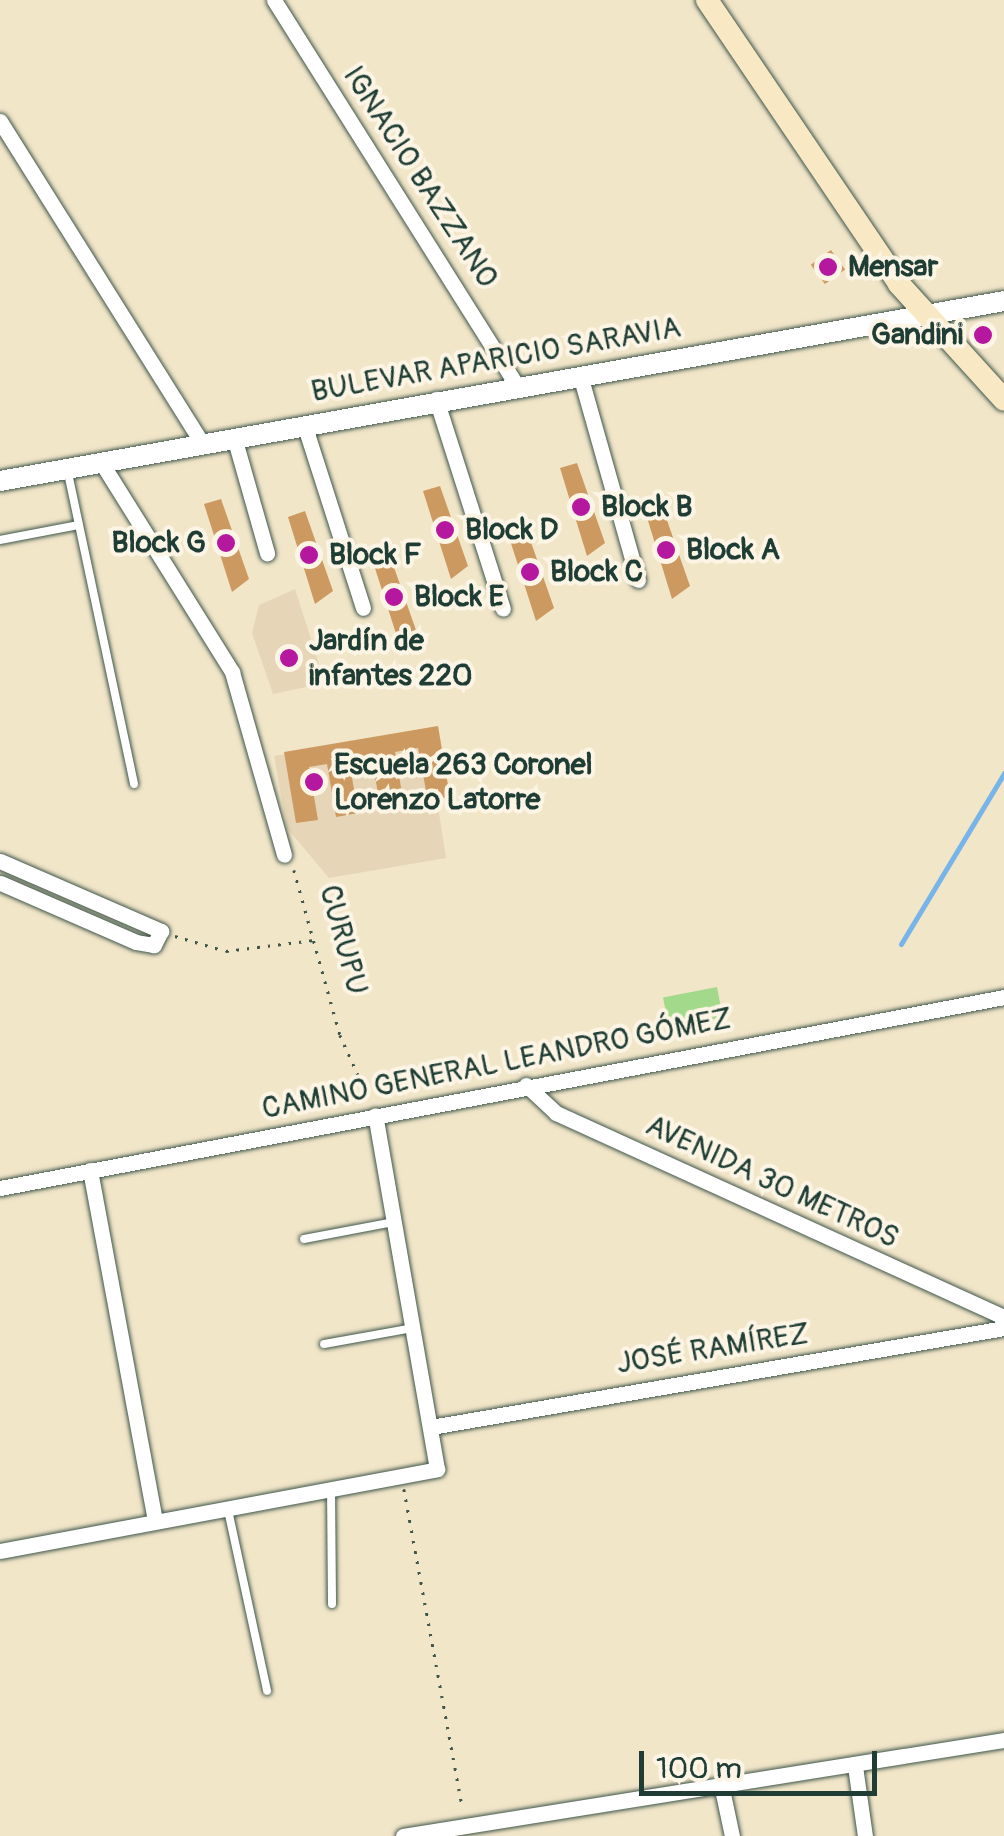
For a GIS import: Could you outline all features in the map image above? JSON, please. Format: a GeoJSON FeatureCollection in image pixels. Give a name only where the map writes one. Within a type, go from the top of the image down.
{"type":"FeatureCollection","features":[{"type":"Feature","properties":{"kind":"main road"},"geometry":{"type":"LineString","coordinates":[[708,0],[923,316],[1004,400]]}},
{"type":"Feature","properties":{"kind":"street","name":"IGNACIO BAZZANO"},"geometry":{"type":"LineString","coordinates":[[274,0],[516,386]]}},
{"type":"Feature","properties":{"kind":"street"},"geometry":{"type":"LineString","coordinates":[[0,121],[202,443]]}},
{"type":"Feature","properties":{"kind":"street","name":"BULEVAR APARICIO SARAVIA"},"geometry":{"type":"LineString","coordinates":[[0,481],[436,399],[1004,301]]}},
{"type":"Feature","properties":{"kind":"street"},"geometry":{"type":"LineString","coordinates":[[580,375],[638,580]]}},
{"type":"Feature","properties":{"kind":"street"},"geometry":{"type":"LineString","coordinates":[[436,399],[503,609]]}},
{"type":"Feature","properties":{"kind":"street"},"geometry":{"type":"LineString","coordinates":[[304,424],[362,608]]}},
{"type":"Feature","properties":{"kind":"street"},"geometry":{"type":"LineString","coordinates":[[234,437],[267,553]]}},
{"type":"Feature","properties":{"kind":"street","name":"CURUPU"},"geometry":{"type":"LineString","coordinates":[[101,462],[232,672],[284,856]]}},
{"type":"Feature","properties":{"kind":"street"},"geometry":{"type":"LineString","coordinates":[[0,861],[161,931],[154,945],[136,942],[0,883]]}},
{"type":"Feature","properties":{"kind":"street","name":"CAMINO GENERAL LEANDRO GÓMEZ"},"geometry":{"type":"LineString","coordinates":[[0,1188],[526,1084],[1004,997]]}},
{"type":"Feature","properties":{"kind":"street","name":"AVENIDA 30 METROS"},"geometry":{"type":"LineString","coordinates":[[526,1084],[556,1114],[1004,1317]]}},
{"type":"Feature","properties":{"kind":"street"},"geometry":{"type":"LineString","coordinates":[[0,1550],[437,1468],[375,1114]]}},
{"type":"Feature","properties":{"kind":"street"},"geometry":{"type":"LineString","coordinates":[[90,1170],[155,1521]]}},
{"type":"Feature","properties":{"kind":"street","name":"JOSÉ RAMÍREZ"},"geometry":{"type":"LineString","coordinates":[[431,1427],[1004,1328]]}},
{"type":"Feature","properties":{"kind":"street"},"geometry":{"type":"LineString","coordinates":[[403,1836],[476,1831],[1004,1740]]}},
{"type":"Feature","properties":{"kind":"street"},"geometry":{"type":"LineString","coordinates":[[855,1766],[865,1836]]}},
{"type":"Feature","properties":{"kind":"street"},"geometry":{"type":"LineString","coordinates":[[722,1789],[732,1836]]}},
{"type":"Feature","properties":{"kind":"lane"},"geometry":{"type":"LineString","coordinates":[[67,468],[134,784]]}},
{"type":"Feature","properties":{"kind":"lane"},"geometry":{"type":"LineString","coordinates":[[0,540],[79,525]]}},
{"type":"Feature","properties":{"kind":"lane"},"geometry":{"type":"LineString","coordinates":[[304,1239],[394,1222]]}},
{"type":"Feature","properties":{"kind":"lane"},"geometry":{"type":"LineString","coordinates":[[324,1344],[413,1328]]}},
{"type":"Feature","properties":{"kind":"lane"},"geometry":{"type":"LineString","coordinates":[[331,1488],[332,1604]]}},
{"type":"Feature","properties":{"kind":"lane"},"geometry":{"type":"LineString","coordinates":[[228,1507],[266,1691]]}},
{"type":"Feature","properties":{"kind":"path","name":"CURUPU"},"geometry":{"type":"LineString","coordinates":[[284,856],[316,940],[340,1035],[375,1114]]}},
{"type":"Feature","properties":{"kind":"path"},"geometry":{"type":"LineString","coordinates":[[161,931],[226,951],[316,940]]}},
{"type":"Feature","properties":{"kind":"path"},"geometry":{"type":"LineString","coordinates":[[400,1475],[433,1616],[455,1798],[476,1831]]}},
{"type":"Feature","properties":{"kind":"shaded area","name":"Jardín de infantes 220"},"geometry":{"type":"Polygon","coordinates":[[[295,589],[325,683],[273,694],[252,633],[259,605],[295,589]]]}},
{"type":"Feature","properties":{"kind":"shaded area"},"geometry":{"type":"Polygon","coordinates":[[[438,726],[450,797],[437,800],[446,858],[329,878],[287,828],[274,756],[438,726]]]}},
{"type":"Feature","properties":{"kind":"green space"},"geometry":{"type":"Polygon","coordinates":[[[717,987],[723,1017],[669,1028],[663,997],[717,987]]]}},
{"type":"Feature","properties":{"kind":"building","name":"Mensar"},"geometry":{"type":"Polygon","coordinates":[[[831,250],[845,269],[825,284],[811,265],[831,250]]]}},
{"type":"Feature","properties":{"kind":"building","name":"Block B"},"geometry":{"type":"Polygon","coordinates":[[[577,463],[605,543],[587,556],[560,468],[577,463]]]}},
{"type":"Feature","properties":{"kind":"building","name":"Block D"},"geometry":{"type":"Polygon","coordinates":[[[440,486],[468,566],[451,579],[423,491],[440,486]]]}},
{"type":"Feature","properties":{"kind":"building","name":"Block G"},"geometry":{"type":"Polygon","coordinates":[[[221,499],[249,579],[232,592],[204,504],[221,499]]]}},
{"type":"Feature","properties":{"kind":"building","name":"Block A"},"geometry":{"type":"Polygon","coordinates":[[[662,506],[690,586],[672,599],[645,511],[662,506]]]}},
{"type":"Feature","properties":{"kind":"building","name":"Block F"},"geometry":{"type":"Polygon","coordinates":[[[305,511],[333,591],[315,604],[288,517],[305,511]]]}},
{"type":"Feature","properties":{"kind":"building","name":"Block C"},"geometry":{"type":"Polygon","coordinates":[[[526,528],[554,608],[536,621],[508,534],[526,528]]]}},
{"type":"Feature","properties":{"kind":"building","name":"Block E"},"geometry":{"type":"Polygon","coordinates":[[[389,553],[417,633],[400,646],[372,559],[389,553]]]}},
{"type":"Feature","properties":{"kind":"building"},"geometry":{"type":"Polygon","coordinates":[[[438,726],[450,797],[428,801],[418,748],[395,752],[404,805],[381,809],[371,756],[349,760],[358,813],[336,817],[327,764],[309,767],[318,820],[296,823],[284,752],[438,726]]]}},
{"type":"Feature","properties":{"kind":"waterway"},"geometry":{"type":"LineString","coordinates":[[901,944],[1004,773]]}},
{"type":"Feature","properties":{"kind":"place","name":"Mensar"},"geometry":{"type":"Point","coordinates":[828,267]}},
{"type":"Feature","properties":{"kind":"place","name":"Gandini"},"geometry":{"type":"Point","coordinates":[983,335]}},
{"type":"Feature","properties":{"kind":"place","name":"Block B"},"geometry":{"type":"Point","coordinates":[581,507]}},
{"type":"Feature","properties":{"kind":"place","name":"Block D"},"geometry":{"type":"Point","coordinates":[445,530]}},
{"type":"Feature","properties":{"kind":"place","name":"Block G"},"geometry":{"type":"Point","coordinates":[226,543]}},
{"type":"Feature","properties":{"kind":"place","name":"Block A"},"geometry":{"type":"Point","coordinates":[666,550]}},
{"type":"Feature","properties":{"kind":"place","name":"Block F"},"geometry":{"type":"Point","coordinates":[309,555]}},
{"type":"Feature","properties":{"kind":"place","name":"Block C"},"geometry":{"type":"Point","coordinates":[530,572]}},
{"type":"Feature","properties":{"kind":"place","name":"Block E"},"geometry":{"type":"Point","coordinates":[394,597]}},
{"type":"Feature","properties":{"kind":"place","name":"Jardín de infantes 220"},"geometry":{"type":"Point","coordinates":[289,658]}},
{"type":"Feature","properties":{"kind":"place","name":"Escuela 263 Coronel Lorenzo Latorre"},"geometry":{"type":"Point","coordinates":[314,782]}}]}
